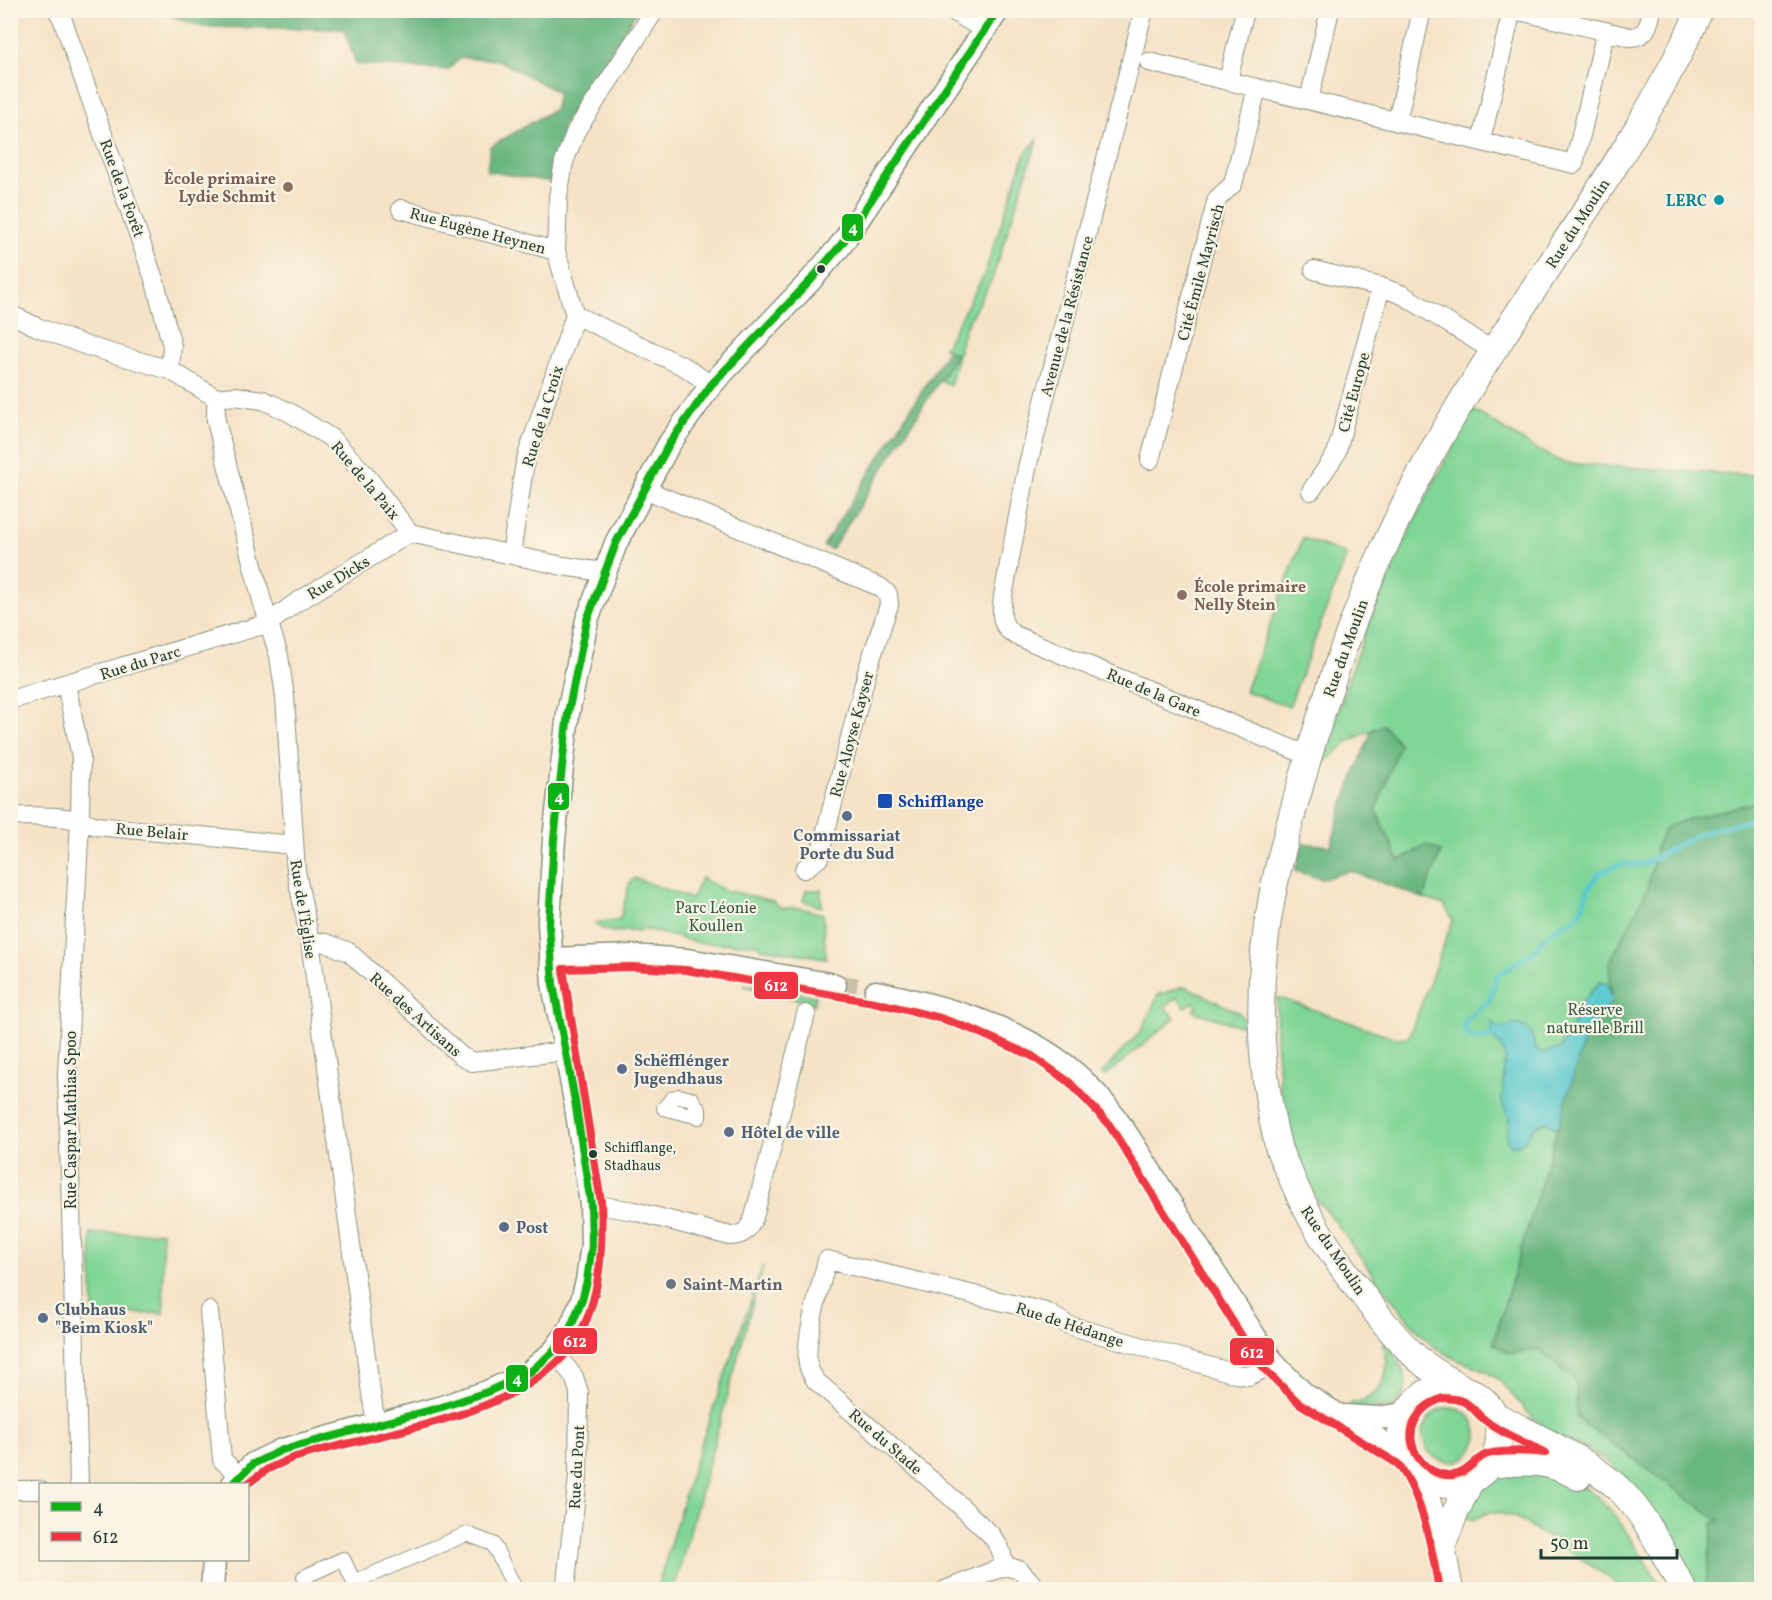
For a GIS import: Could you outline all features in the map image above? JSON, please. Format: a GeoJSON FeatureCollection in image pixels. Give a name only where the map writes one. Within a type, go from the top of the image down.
{"type":"FeatureCollection","features":[{"type":"Feature","properties":{"kind":"main road","name":"Rue du Moulin"},"geometry":{"type":"LineString","coordinates":[[1392,1333],[1333,1255],[1306,1211],[1279,1149],[1266,1085],[1262,1037],[1261,997],[1271,899],[1309,756],[1352,624],[1381,554],[1418,479],[1461,402],[1584,214],[1640,123],[1670,72],[1700,10]]}},
{"type":"Feature","properties":{"kind":"main road"},"geometry":{"type":"LineString","coordinates":[[1392,1333],[1425,1365],[1477,1395],[1495,1415],[1499,1441],[1496,1454],[1480,1473],[1455,1513],[1442,1547]]}},
{"type":"Feature","properties":{"kind":"main road"},"geometry":{"type":"LineString","coordinates":[[1392,1333],[1410,1372],[1410,1407]]}},
{"type":"Feature","properties":{"kind":"main road"},"geometry":{"type":"LineString","coordinates":[[1450,1590],[1442,1547],[1401,1442],[1401,1427],[1410,1407],[1425,1393],[1438,1388],[1464,1389]]}},
{"type":"Feature","properties":{"kind":"main road"},"geometry":{"type":"LineString","coordinates":[[1495,1415],[1585,1462],[1626,1496],[1646,1524],[1684,1590]]}},
{"type":"Feature","properties":{"kind":"main road"},"geometry":{"type":"LineString","coordinates":[[1411,1465],[1430,1481],[1443,1485],[1458,1485],[1480,1473],[1523,1462],[1551,1464],[1597,1489],[1615,1505],[1633,1531],[1666,1590]]}},
{"type":"Feature","properties":{"kind":"street","name":"Rue de la Forêt"},"geometry":{"type":"LineString","coordinates":[[57,10],[62,18],[155,282],[172,346],[170,370]]}},
{"type":"Feature","properties":{"kind":"street"},"geometry":{"type":"LineString","coordinates":[[655,10],[576,131],[564,162],[558,197],[556,251],[575,315],[685,367],[711,385]]}},
{"type":"Feature","properties":{"kind":"street"},"geometry":{"type":"LineString","coordinates":[[951,10],[986,31]]}},
{"type":"Feature","properties":{"kind":"street"},"geometry":{"type":"LineString","coordinates":[[209,1311],[222,1460],[237,1480],[253,1464],[282,1450],[442,1407],[487,1392],[529,1373],[554,1351],[570,1329],[587,1281],[592,1245],[591,1204],[553,984],[549,923],[553,850],[568,713],[587,620],[603,572],[616,543],[669,444],[711,385],[842,245],[998,10]]}},
{"type":"Feature","properties":{"kind":"street","name":"Avenue de la Résistance"},"geometry":{"type":"LineString","coordinates":[[1003,624],[1001,611],[1003,596],[1027,468],[1144,10]]}},
{"type":"Feature","properties":{"kind":"street"},"geometry":{"type":"LineString","coordinates":[[1228,81],[1245,10]]}},
{"type":"Feature","properties":{"kind":"street"},"geometry":{"type":"LineString","coordinates":[[1309,100],[1330,10]]}},
{"type":"Feature","properties":{"kind":"street"},"geometry":{"type":"LineString","coordinates":[[1397,122],[1422,10]]}},
{"type":"Feature","properties":{"kind":"street"},"geometry":{"type":"LineString","coordinates":[[1481,141],[1513,10],[1560,16],[1606,32],[1638,37],[1645,33],[1652,10]]}},
{"type":"Feature","properties":{"kind":"street"},"geometry":{"type":"LineString","coordinates":[[1149,62],[1574,164],[1606,32]]}},
{"type":"Feature","properties":{"kind":"street","name":"Cité Émile Mayrisch"},"geometry":{"type":"LineString","coordinates":[[1150,460],[1217,199],[1233,184],[1257,88]]}},
{"type":"Feature","properties":{"kind":"street","name":"Rue Eugène Heynen"},"geometry":{"type":"LineString","coordinates":[[400,209],[556,251]]}},
{"type":"Feature","properties":{"kind":"street"},"geometry":{"type":"LineString","coordinates":[[1314,270],[1381,286],[1403,295],[1493,351]]}},
{"type":"Feature","properties":{"kind":"street","name":"Cité Europe"},"geometry":{"type":"LineString","coordinates":[[1311,491],[1336,454],[1381,286]]}},
{"type":"Feature","properties":{"kind":"street"},"geometry":{"type":"LineString","coordinates":[[10,314],[87,346],[170,370],[216,398]]}},
{"type":"Feature","properties":{"kind":"street","name":"Rue de la Croix"},"geometry":{"type":"LineString","coordinates":[[511,554],[525,462],[575,315]]}},
{"type":"Feature","properties":{"kind":"street","name":"Rue de la Paix"},"geometry":{"type":"LineString","coordinates":[[216,398],[235,396],[263,400],[289,412],[330,438],[365,474],[410,533],[603,572]]}},
{"type":"Feature","properties":{"kind":"street","name":"Rue de l'Église"},"geometry":{"type":"LineString","coordinates":[[216,398],[216,421],[279,656],[285,697],[299,890],[310,941],[376,1424]]}},
{"type":"Feature","properties":{"kind":"street","name":"Rue Aloyse Kayser"},"geometry":{"type":"LineString","coordinates":[[644,489],[880,587],[888,594],[889,605],[862,687],[819,858],[804,869]]}},
{"type":"Feature","properties":{"kind":"street","name":"Rue Dicks"},"geometry":{"type":"LineString","coordinates":[[269,623],[294,604],[410,533]]}},
{"type":"Feature","properties":{"kind":"street","name":"Rue du Parc"},"geometry":{"type":"LineString","coordinates":[[10,700],[269,623]]}},
{"type":"Feature","properties":{"kind":"street","name":"Rue de la Gare"},"geometry":{"type":"LineString","coordinates":[[1003,624],[1006,629],[1017,636],[1309,756]]}},
{"type":"Feature","properties":{"kind":"street","name":"Rue Caspar Mathias Spoo"},"geometry":{"type":"LineString","coordinates":[[66,684],[81,757],[67,1074],[79,1483]]}},
{"type":"Feature","properties":{"kind":"street","name":"Rue Belair"},"geometry":{"type":"LineString","coordinates":[[10,816],[80,819],[96,826],[294,845]]}},
{"type":"Feature","properties":{"kind":"street","name":"Rue des Artisans"},"geometry":{"type":"LineString","coordinates":[[310,941],[326,943],[349,952],[460,1056],[472,1062],[566,1051]]}},
{"type":"Feature","properties":{"kind":"street"},"geometry":{"type":"LineString","coordinates":[[551,959],[631,956],[687,960],[836,985]]}},
{"type":"Feature","properties":{"kind":"street"},"geometry":{"type":"LineString","coordinates":[[876,992],[943,1008],[996,1028],[1037,1047],[1076,1074],[1116,1118],[1274,1364],[1305,1395],[1341,1416],[1411,1465]]}},
{"type":"Feature","properties":{"kind":"street"},"geometry":{"type":"LineString","coordinates":[[591,1204],[634,1212],[730,1236],[739,1236],[746,1232],[754,1217],[806,1014]]}},
{"type":"Feature","properties":{"kind":"street","name":"Rue de Hédange"},"geometry":{"type":"LineString","coordinates":[[827,1260],[1046,1312],[1068,1325],[1236,1374],[1250,1376],[1274,1364]]}},
{"type":"Feature","properties":{"kind":"street","name":"Rue du Stade"},"geometry":{"type":"LineString","coordinates":[[827,1260],[807,1357],[810,1371],[816,1381],[952,1498],[991,1535],[1000,1548],[1005,1566]]}},
{"type":"Feature","properties":{"kind":"street","name":"Rue du Pont"},"geometry":{"type":"LineString","coordinates":[[554,1351],[574,1377],[579,1392],[578,1477],[564,1589]]}},
{"type":"Feature","properties":{"kind":"street"},"geometry":{"type":"LineString","coordinates":[[1341,1416],[1377,1418],[1410,1407]]}},
{"type":"Feature","properties":{"kind":"street"},"geometry":{"type":"LineString","coordinates":[[10,1490],[39,1490]]}},
{"type":"Feature","properties":{"kind":"street"},"geometry":{"type":"LineString","coordinates":[[308,1590],[304,1577],[343,1559],[354,1582],[467,1534],[493,1544],[516,1590]]}},
{"type":"Feature","properties":{"kind":"street"},"geometry":{"type":"LineString","coordinates":[[212,1590],[214,1561]]}},
{"type":"Feature","properties":{"kind":"street"},"geometry":{"type":"LineString","coordinates":[[945,1590],[1005,1566],[1020,1570],[1038,1590]]}},
{"type":"Feature","properties":{"kind":"green space"},"geometry":{"type":"Polygon","coordinates":[[[158,11],[637,11],[563,125],[551,182],[487,171],[490,147],[555,109],[558,92],[498,60],[460,58],[448,70],[356,64],[344,29],[202,27],[158,11]]]}},
{"type":"Feature","properties":{"kind":"green space"},"geometry":{"type":"Polygon","coordinates":[[[1038,138],[992,279],[965,328],[950,385],[940,380],[956,355],[944,348],[984,275],[1025,154],[1038,138]]]}},
{"type":"Feature","properties":{"kind":"green space"},"geometry":{"type":"Polygon","coordinates":[[[948,350],[956,354],[832,549],[823,546],[948,350]]]}},
{"type":"Feature","properties":{"kind":"green space","name":"Réserve naturelle Brill"},"geometry":{"type":"Polygon","coordinates":[[[1473,410],[1534,448],[1564,463],[1761,476],[1762,1544],[1706,1584],[1709,1589],[1697,1589],[1633,1487],[1614,1467],[1591,1451],[1550,1432],[1529,1414],[1498,1379],[1433,1346],[1410,1322],[1310,1191],[1291,1148],[1280,1092],[1276,1039],[1277,997],[1395,1038],[1409,1037],[1453,920],[1444,905],[1423,898],[1441,852],[1427,845],[1399,861],[1376,810],[1399,744],[1383,725],[1349,741],[1324,763],[1360,645],[1417,517],[1473,410]]]}},
{"type":"Feature","properties":{"kind":"green space"},"geometry":{"type":"Polygon","coordinates":[[[1303,538],[1347,555],[1289,707],[1245,691],[1303,538]]]}},
{"type":"Feature","properties":{"kind":"green space"},"geometry":{"type":"Polygon","coordinates":[[[1383,725],[1400,744],[1376,810],[1399,861],[1427,845],[1441,852],[1423,898],[1350,871],[1322,879],[1295,871],[1303,843],[1331,846],[1342,807],[1372,730],[1383,725]]]}},
{"type":"Feature","properties":{"kind":"green space"},"geometry":{"type":"Polygon","coordinates":[[[1761,801],[1761,1589],[1709,1589],[1706,1584],[1713,1523],[1719,1521],[1577,1418],[1576,1381],[1538,1349],[1510,1354],[1493,1343],[1587,1030],[1612,1001],[1609,964],[1647,890],[1657,845],[1665,828],[1688,819],[1761,801]]]}},
{"type":"Feature","properties":{"kind":"green space","name":"Parc Léonie Koullen"},"geometry":{"type":"Polygon","coordinates":[[[635,878],[692,899],[701,878],[724,890],[773,901],[780,908],[801,908],[823,914],[826,958],[761,948],[758,944],[699,943],[648,930],[613,932],[600,928],[595,923],[620,919],[630,882],[635,878]]]}},
{"type":"Feature","properties":{"kind":"green space"},"geometry":{"type":"Polygon","coordinates":[[[806,890],[821,890],[822,907],[803,901],[806,890]]]}},
{"type":"Feature","properties":{"kind":"green space"},"geometry":{"type":"Polygon","coordinates":[[[744,984],[816,996],[814,1004],[744,986],[744,984]]]}},
{"type":"Feature","properties":{"kind":"green space"},"geometry":{"type":"Polygon","coordinates":[[[1187,987],[1240,1013],[1247,1028],[1195,1012],[1193,1010],[1197,1007],[1194,1002],[1185,1007],[1177,997],[1165,1007],[1175,1018],[1105,1076],[1102,1073],[1141,1031],[1158,995],[1187,987]]]}},
{"type":"Feature","properties":{"kind":"green space"},"geometry":{"type":"Polygon","coordinates":[[[162,1232],[164,1313],[93,1315],[91,1234],[162,1232]]]}},
{"type":"Feature","properties":{"kind":"green space"},"geometry":{"type":"Polygon","coordinates":[[[763,1266],[674,1589],[657,1589],[692,1470],[763,1266]]]}},
{"type":"Feature","properties":{"kind":"green space"},"geometry":{"type":"Polygon","coordinates":[[[1387,1343],[1405,1376],[1404,1392],[1391,1408],[1350,1407],[1351,1403],[1361,1401],[1377,1391],[1382,1383],[1386,1365],[1383,1346],[1387,1343]]]}},
{"type":"Feature","properties":{"kind":"green space"},"geometry":{"type":"Polygon","coordinates":[[[1445,1408],[1455,1408],[1465,1412],[1473,1420],[1477,1435],[1473,1450],[1465,1458],[1455,1462],[1445,1462],[1435,1458],[1427,1450],[1423,1440],[1423,1430],[1427,1420],[1435,1412],[1445,1408]]]}},
{"type":"Feature","properties":{"kind":"green space"},"geometry":{"type":"Polygon","coordinates":[[[1522,1469],[1572,1480],[1586,1487],[1599,1498],[1623,1527],[1662,1589],[1624,1589],[1519,1519],[1500,1513],[1487,1513],[1473,1520],[1466,1517],[1479,1489],[1498,1477],[1522,1469]]]}},
{"type":"Feature","properties":{"kind":"water"},"geometry":{"type":"Polygon","coordinates":[[[1600,982],[1608,984],[1613,1001],[1587,1030],[1559,1125],[1555,1128],[1548,1122],[1540,1124],[1524,1142],[1512,1146],[1506,1139],[1509,1118],[1502,1101],[1505,1058],[1501,1046],[1492,1036],[1490,1022],[1500,1028],[1519,1024],[1531,1032],[1535,1047],[1542,1053],[1559,1049],[1570,1034],[1579,1006],[1600,982]]]}},
{"type":"Feature","properties":{"kind":"waterway"},"geometry":{"type":"LineString","coordinates":[[1492,1036],[1475,1039],[1465,1031],[1465,1021],[1489,1001],[1497,976],[1536,950],[1543,938],[1559,926],[1575,919],[1581,911],[1588,889],[1599,873],[1618,865],[1644,864],[1700,833],[1762,817]]}},
{"type":"Feature","properties":{"kind":"tunnel"},"geometry":{"type":"LineString","coordinates":[[835,985],[876,992]]}},
{"type":"Feature","properties":{"kind":"transit line","name":"4"},"geometry":{"type":"LineString","coordinates":[[234,1483],[253,1464],[282,1450],[442,1407],[487,1392],[529,1373],[554,1351],[570,1329],[587,1281],[592,1245],[591,1204],[553,984],[549,923],[554,839],[568,713],[587,620],[616,543],[669,444],[711,385],[811,280],[841,245],[998,10]]}},
{"type":"Feature","properties":{"kind":"transit line","name":"612"},"geometry":{"type":"LineString","coordinates":[[248,1483],[268,1469],[290,1459],[445,1419],[485,1405],[522,1388],[553,1367],[576,1340],[584,1325],[591,1308],[601,1255],[601,1202],[563,969],[631,967],[686,970],[874,1002],[940,1018],[1032,1056],[1069,1082],[1108,1123],[1246,1343],[1266,1371],[1299,1403],[1398,1464],[1407,1477],[1420,1508],[1430,1541],[1439,1590]]}},
{"type":"Feature","properties":{"kind":"transit line","name":"612"},"geometry":{"type":"LineString","coordinates":[[1443,1398],[1466,1403],[1497,1428],[1545,1453],[1514,1451],[1490,1453],[1458,1474],[1443,1475],[1434,1471],[1426,1466],[1414,1450],[1412,1431],[1417,1416],[1423,1409],[1443,1398]]}},
{"type":"Feature","properties":{"kind":"place","name":"École primaire Lydie Schmit"},"geometry":{"type":"Point","coordinates":[288,187]}},
{"type":"Feature","properties":{"kind":"place","name":"LERC"},"geometry":{"type":"Point","coordinates":[1719,200]}},
{"type":"Feature","properties":{"kind":"place","name":"École primaire Nelly Stein"},"geometry":{"type":"Point","coordinates":[1182,595]}},
{"type":"Feature","properties":{"kind":"place","name":"Schifflange"},"geometry":{"type":"Point","coordinates":[885,801]}},
{"type":"Feature","properties":{"kind":"place","name":"Commissariat Porte du Sud"},"geometry":{"type":"Point","coordinates":[847,816]}},
{"type":"Feature","properties":{"kind":"place","name":"Schëfflénger Jugendhaus"},"geometry":{"type":"Point","coordinates":[622,1069]}},
{"type":"Feature","properties":{"kind":"place","name":"Hôtel de ville"},"geometry":{"type":"Point","coordinates":[729,1132]}},
{"type":"Feature","properties":{"kind":"place","name":"Schifflange, Stadhaus"},"geometry":{"type":"Point","coordinates":[593,1154]}},
{"type":"Feature","properties":{"kind":"place","name":"Post"},"geometry":{"type":"Point","coordinates":[504,1227]}},
{"type":"Feature","properties":{"kind":"place","name":"Saint-Martin"},"geometry":{"type":"Point","coordinates":[671,1284]}},
{"type":"Feature","properties":{"kind":"place","name":"Clubhaus \"Beim Kiosk\""},"geometry":{"type":"Point","coordinates":[43,1318]}}]}
